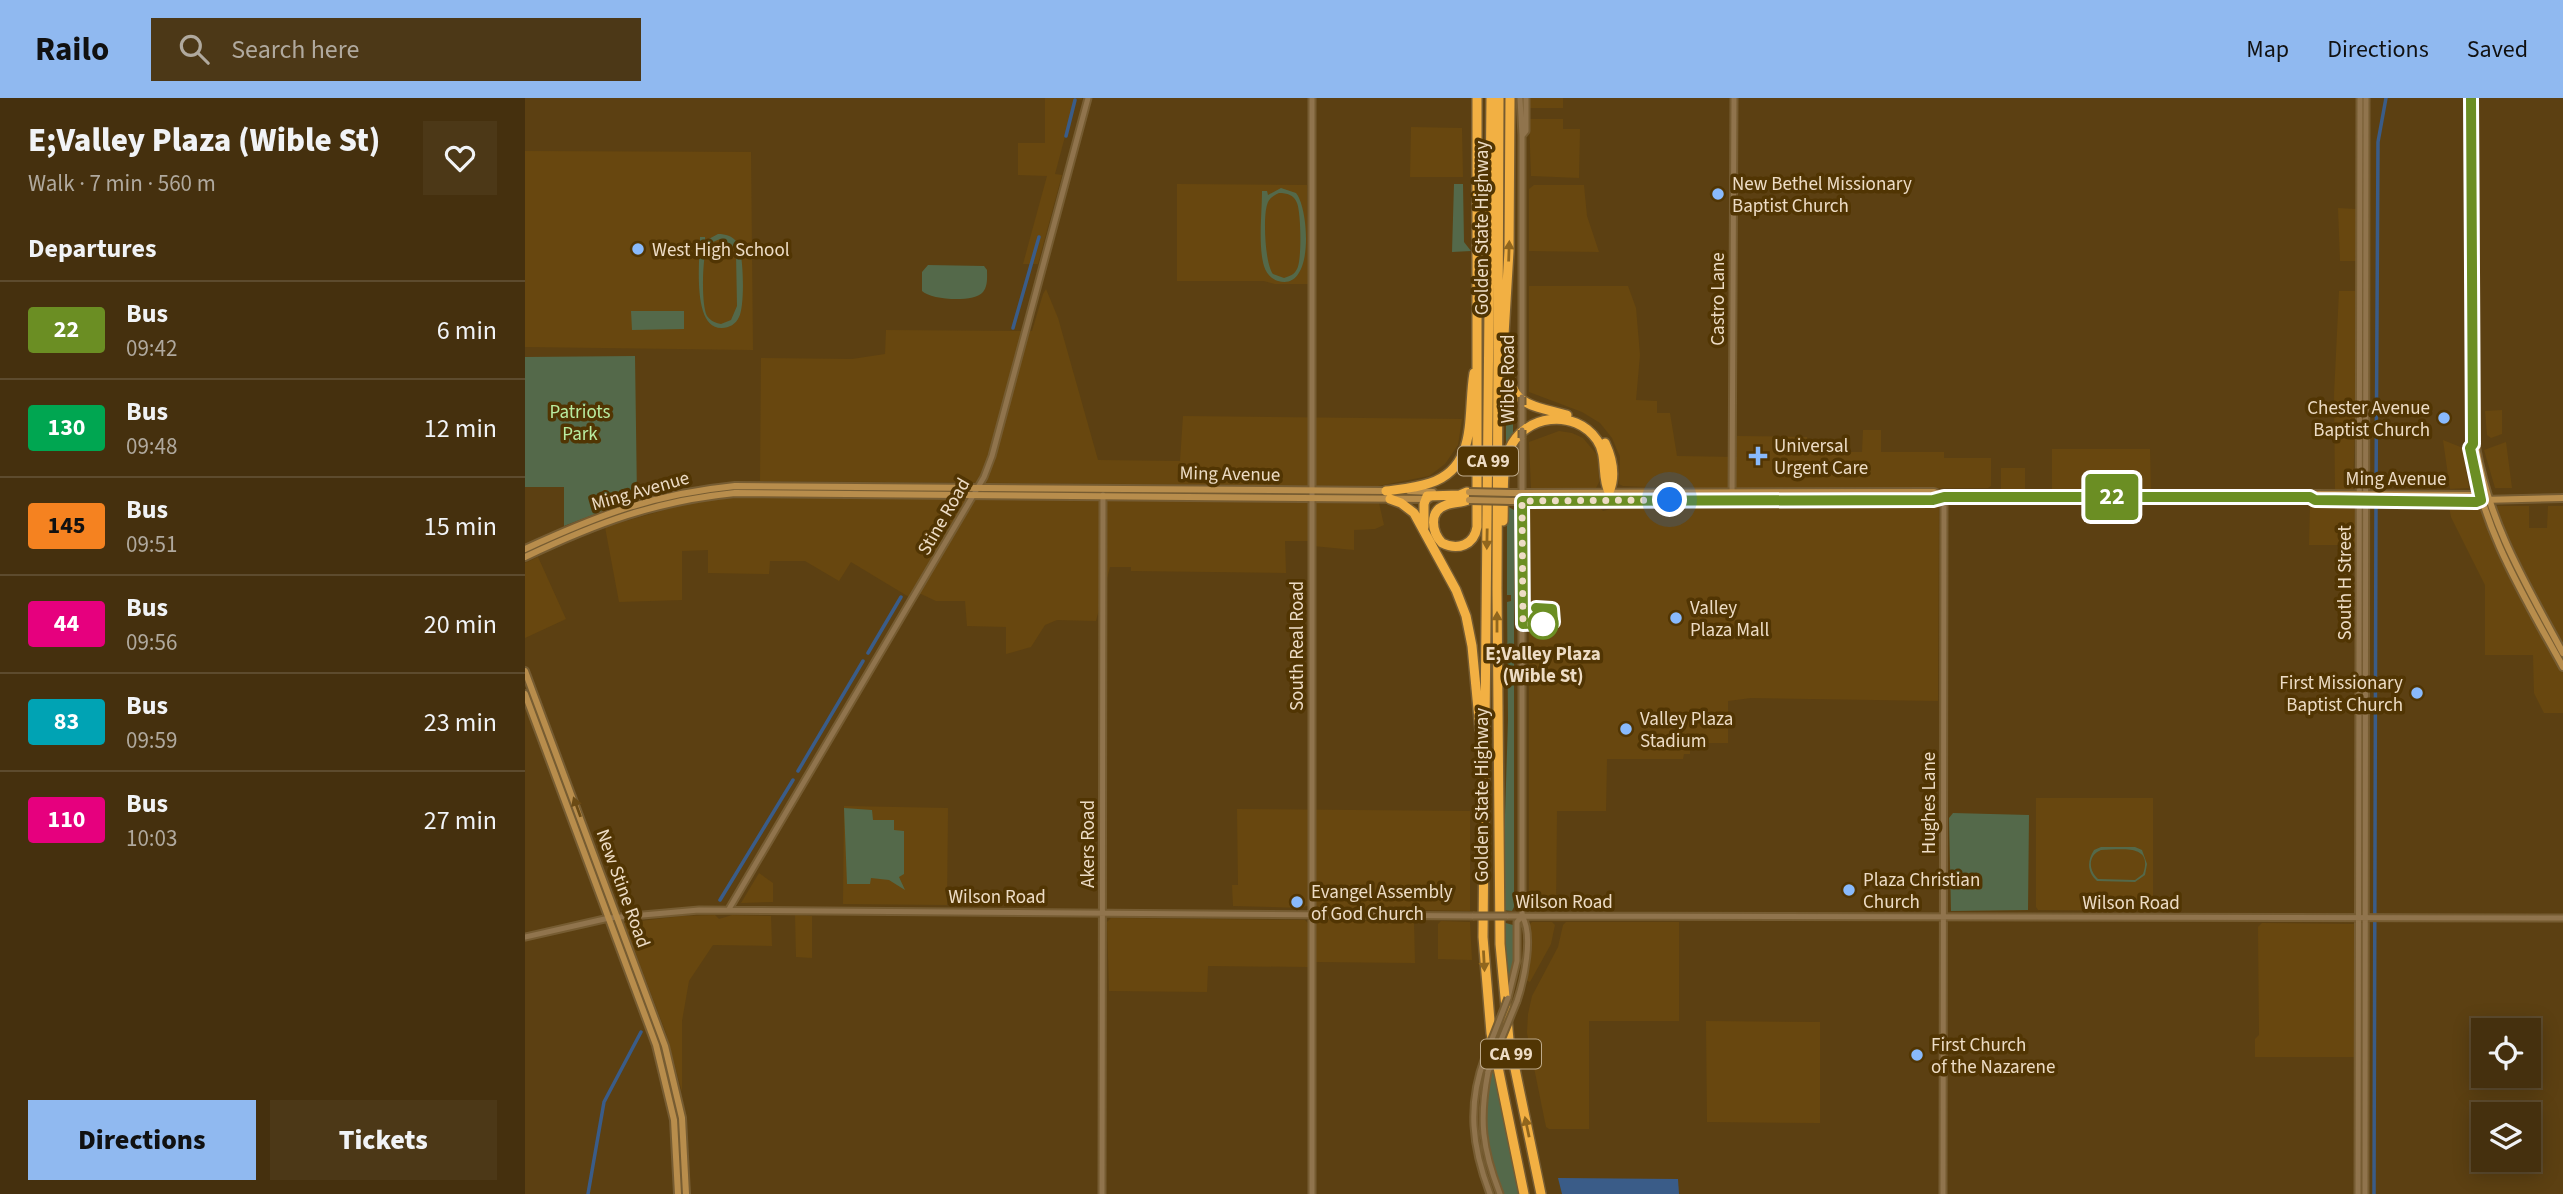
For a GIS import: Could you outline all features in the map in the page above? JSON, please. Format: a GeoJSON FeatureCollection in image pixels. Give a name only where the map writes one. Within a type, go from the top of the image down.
{"type":"FeatureCollection","features":[{"type":"Feature","properties":{"kind":"highway"},"geometry":{"type":"LineString","coordinates":[[1468,496],[1444,505],[1436,514],[1434,531],[1444,545],[1456,547],[1467,544],[1475,535],[1477,527],[1477,98]]}},
{"type":"Feature","properties":{"kind":"highway","name":"Golden State Highway"},"geometry":{"type":"LineString","coordinates":[[1489,98],[1491,152],[1483,937],[1485,986],[1497,1065],[1524,1194]]}},
{"type":"Feature","properties":{"kind":"highway","name":"Golden State Highway"},"geometry":{"type":"LineString","coordinates":[[1499,98],[1497,589],[1501,976],[1510,1046],[1541,1194]]}},
{"type":"Feature","properties":{"kind":"highway"},"geometry":{"type":"LineString","coordinates":[[1497,420],[1504,344],[1509,226],[1510,98]]}},
{"type":"Feature","properties":{"kind":"highway"},"geometry":{"type":"LineString","coordinates":[[1504,344],[1510,382],[1518,398],[1530,406],[1581,420],[1601,436],[1612,461],[1609,496]]}},
{"type":"Feature","properties":{"kind":"highway"},"geometry":{"type":"LineString","coordinates":[[1388,495],[1433,482],[1448,474],[1459,463],[1467,444],[1471,387],[1478,351]]}},
{"type":"Feature","properties":{"kind":"highway"},"geometry":{"type":"LineString","coordinates":[[1497,589],[1506,464],[1512,445],[1520,434],[1534,424],[1548,419],[1565,419],[1585,428],[1601,447],[1609,496]]}},
{"type":"Feature","properties":{"kind":"highway"},"geometry":{"type":"LineString","coordinates":[[1388,495],[1411,509],[1425,529],[1462,604],[1470,631],[1484,771]]}},
{"type":"Feature","properties":{"kind":"highway"},"geometry":{"type":"LineString","coordinates":[[1425,529],[1425,499],[1430,495],[1468,496]]}},
{"type":"Feature","properties":{"kind":"main road"},"geometry":{"type":"LineString","coordinates":[[2471,98],[2473,444],[2470,448],[2503,556],[2563,667]]}},
{"type":"Feature","properties":{"kind":"main road","name":"Ming Avenue"},"geometry":{"type":"LineString","coordinates":[[525,548],[639,503],[702,493],[824,492],[884,486],[1139,488],[1178,492],[1222,489],[1311,494]]}},
{"type":"Feature","properties":{"kind":"main road","name":"Ming Avenue"},"geometry":{"type":"LineString","coordinates":[[525,556],[606,521],[725,487],[975,494],[1146,495],[1178,492],[1511,497],[1609,496],[1665,491],[1790,500],[1933,500],[1944,497],[2310,497],[2315,500],[2380,498],[2476,502],[2563,498]]}},
{"type":"Feature","properties":{"kind":"main road"},"geometry":{"type":"LineString","coordinates":[[1059,495],[1089,492],[1094,488]]}},
{"type":"Feature","properties":{"kind":"main road"},"geometry":{"type":"LineString","coordinates":[[1103,495],[1106,491],[1139,488]]}},
{"type":"Feature","properties":{"kind":"main road"},"geometry":{"type":"LineString","coordinates":[[1643,501],[1661,496],[1665,491]]}},
{"type":"Feature","properties":{"kind":"main road","name":"Ming Avenue"},"geometry":{"type":"LineString","coordinates":[[1609,496],[1643,501],[1809,492],[1934,492],[1944,497]]}},
{"type":"Feature","properties":{"kind":"main road"},"geometry":{"type":"LineString","coordinates":[[1790,500],[1806,496],[1809,492]]}},
{"type":"Feature","properties":{"kind":"main road"},"geometry":{"type":"LineString","coordinates":[[1870,500],[1885,498],[1889,492]]}},
{"type":"Feature","properties":{"kind":"main road","name":"Ming Avenue"},"geometry":{"type":"LineString","coordinates":[[1388,495],[1425,499]]}},
{"type":"Feature","properties":{"kind":"main road"},"geometry":{"type":"LineString","coordinates":[[2484,500],[2563,653]]}},
{"type":"Feature","properties":{"kind":"main road"},"geometry":{"type":"LineString","coordinates":[[606,521],[609,516],[639,503]]}},
{"type":"Feature","properties":{"kind":"main road","name":"New Stine Road"},"geometry":{"type":"LineString","coordinates":[[525,671],[665,1046],[682,1118],[686,1194]]}},
{"type":"Feature","properties":{"kind":"main road","name":"New Stine Road"},"geometry":{"type":"LineString","coordinates":[[525,694],[656,1045],[674,1120],[678,1194]]}},
{"type":"Feature","properties":{"kind":"street","name":"Stine Road"},"geometry":{"type":"LineString","coordinates":[[729,909],[979,487],[992,456],[1088,98]]}},
{"type":"Feature","properties":{"kind":"street","name":"South Real Road"},"geometry":{"type":"LineString","coordinates":[[1312,98],[1312,1194]]}},
{"type":"Feature","properties":{"kind":"street","name":"Wible Road"},"geometry":{"type":"LineString","coordinates":[[1500,1194],[1486,1156],[1482,1107],[1488,1072],[1517,1001],[1527,950],[1527,924],[1522,916],[1520,98]]}},
{"type":"Feature","properties":{"kind":"street","name":"Wible Road"},"geometry":{"type":"LineString","coordinates":[[1522,136],[1526,131],[1526,98]]}},
{"type":"Feature","properties":{"kind":"street","name":"Castro Lane"},"geometry":{"type":"LineString","coordinates":[[1732,496],[1734,98]]}},
{"type":"Feature","properties":{"kind":"street","name":"South H Street"},"geometry":{"type":"LineString","coordinates":[[2360,98],[2359,418],[2365,498]]}},
{"type":"Feature","properties":{"kind":"street","name":"South H Street"},"geometry":{"type":"LineString","coordinates":[[2358,1194],[2367,442],[2366,98]]}},
{"type":"Feature","properties":{"kind":"street"},"geometry":{"type":"LineString","coordinates":[[2359,418],[2364,424],[2367,442]]}},
{"type":"Feature","properties":{"kind":"street","name":"Akers Road"},"geometry":{"type":"LineString","coordinates":[[1102,1194],[1103,495]]}},
{"type":"Feature","properties":{"kind":"street","name":"Hughes Lane"},"geometry":{"type":"LineString","coordinates":[[1943,1194],[1944,497]]}},
{"type":"Feature","properties":{"kind":"street","name":"Wilson Road"},"geometry":{"type":"LineString","coordinates":[[525,937],[609,918],[729,909],[1473,916],[2563,918]]}},
{"type":"Feature","properties":{"kind":"street","name":"Wible Road"},"geometry":{"type":"LineString","coordinates":[[1490,1194],[1477,1158],[1473,1129],[1475,1093],[1485,1057],[1509,998],[1517,961],[1517,922],[1522,916]]}},
{"type":"Feature","properties":{"kind":"street","name":"South H Street"},"geometry":{"type":"LineString","coordinates":[[2362,918],[2365,1194]]}},
{"type":"Feature","properties":{"kind":"shaded area"},"geometry":{"type":"Polygon","coordinates":[[[1045,98],[1082,98],[1082,100],[1075,99],[1055,174],[1062,175],[1038,264],[1023,264],[1047,176],[1018,175],[1018,143],[1045,143],[1045,98]]]}},
{"type":"Feature","properties":{"kind":"shaded area"},"geometry":{"type":"Polygon","coordinates":[[[1528,98],[1563,98],[1563,108],[1528,108],[1528,98]]]}},
{"type":"Feature","properties":{"kind":"shaded area"},"geometry":{"type":"Polygon","coordinates":[[[1529,119],[1563,119],[1563,129],[1580,129],[1579,178],[1531,176],[1529,119]]]}},
{"type":"Feature","properties":{"kind":"shaded area"},"geometry":{"type":"Polygon","coordinates":[[[1411,127],[1462,128],[1463,177],[1410,177],[1411,127]]]}},
{"type":"Feature","properties":{"kind":"shaded area","name":"West High School"},"geometry":{"type":"Polygon","coordinates":[[[525,151],[751,152],[753,350],[525,347],[525,151]]]}},
{"type":"Feature","properties":{"kind":"shaded area"},"geometry":{"type":"Polygon","coordinates":[[[1177,184],[1307,185],[1308,284],[1177,281],[1177,184]]]}},
{"type":"Feature","properties":{"kind":"shaded area"},"geometry":{"type":"Polygon","coordinates":[[[1534,185],[1584,185],[1587,216],[1599,252],[1529,251],[1529,189],[1534,185]]]}},
{"type":"Feature","properties":{"kind":"shaded area"},"geometry":{"type":"Polygon","coordinates":[[[2338,208],[2356,209],[2356,261],[2340,261],[2338,208]]]}},
{"type":"Feature","properties":{"kind":"shaded area"},"geometry":{"type":"Polygon","coordinates":[[[1529,286],[1628,286],[1636,308],[1640,355],[1636,400],[1657,401],[1657,413],[1670,413],[1677,456],[1737,457],[1737,436],[1807,437],[1808,452],[1862,452],[1863,430],[1881,430],[1881,452],[1944,452],[1944,458],[1991,458],[1991,486],[1694,489],[1623,486],[1619,484],[1620,456],[1612,438],[1600,423],[1582,412],[1529,392],[1529,286]]]}},
{"type":"Feature","properties":{"kind":"shaded area"},"geometry":{"type":"Polygon","coordinates":[[[1046,289],[1058,318],[1098,460],[1180,461],[1183,416],[1462,419],[1458,445],[1445,464],[1429,476],[1378,486],[760,481],[761,358],[852,359],[885,354],[886,330],[1032,331],[1046,289]]]}},
{"type":"Feature","properties":{"kind":"shaded area"},"geometry":{"type":"Polygon","coordinates":[[[2339,291],[2355,291],[2353,490],[2335,490],[2334,395],[2339,291]]]}},
{"type":"Feature","properties":{"kind":"shaded area"},"geometry":{"type":"Polygon","coordinates":[[[2502,410],[2502,434],[2491,438],[2487,435],[2485,411],[2502,410]]]}},
{"type":"Feature","properties":{"kind":"shaded area"},"geometry":{"type":"Polygon","coordinates":[[[1559,431],[1583,438],[1598,456],[1599,482],[1596,488],[1531,488],[1529,442],[1559,431]]]}},
{"type":"Feature","properties":{"kind":"shaded area"},"geometry":{"type":"Polygon","coordinates":[[[2443,440],[2463,448],[2469,488],[2450,489],[2443,440]]]}},
{"type":"Feature","properties":{"kind":"shaded area"},"geometry":{"type":"Polygon","coordinates":[[[2506,442],[2512,488],[2495,488],[2484,450],[2506,442]]]}},
{"type":"Feature","properties":{"kind":"shaded area"},"geometry":{"type":"Polygon","coordinates":[[[2052,449],[2150,449],[2151,492],[2052,492],[2052,449]]]}},
{"type":"Feature","properties":{"kind":"shaded area"},"geometry":{"type":"Polygon","coordinates":[[[2001,468],[2025,468],[2025,492],[2001,492],[2001,468]]]}},
{"type":"Feature","properties":{"kind":"shaded area"},"geometry":{"type":"Polygon","coordinates":[[[762,495],[1379,503],[1384,525],[1375,529],[1354,530],[1354,550],[1313,546],[1312,541],[1285,541],[1286,573],[1131,571],[1131,567],[1110,567],[1096,621],[1057,620],[1045,625],[1031,647],[1006,654],[1006,627],[967,626],[965,601],[936,601],[921,594],[909,597],[851,562],[839,581],[805,561],[770,561],[769,574],[708,573],[708,550],[682,551],[682,600],[619,602],[605,527],[682,505],[719,498],[762,495]]]}},
{"type":"Feature","properties":{"kind":"shaded area"},"geometry":{"type":"Polygon","coordinates":[[[1620,504],[1939,505],[1938,701],[1751,698],[1728,701],[1728,743],[1690,743],[1690,754],[1684,754],[1683,759],[1607,759],[1606,811],[1557,811],[1556,910],[1532,910],[1529,907],[1529,511],[1534,507],[1599,507],[1603,511],[1620,504]]]}},
{"type":"Feature","properties":{"kind":"shaded area"},"geometry":{"type":"Polygon","coordinates":[[[2310,506],[2357,506],[2357,545],[2309,545],[2310,506]]]}},
{"type":"Feature","properties":{"kind":"shaded area"},"geometry":{"type":"Polygon","coordinates":[[[2449,506],[2529,506],[2529,528],[2547,528],[2548,506],[2563,506],[2563,713],[2544,713],[2534,693],[2533,655],[2485,655],[2485,585],[2451,517],[2449,506]]]}},
{"type":"Feature","properties":{"kind":"shaded area"},"geometry":{"type":"Polygon","coordinates":[[[538,557],[566,619],[525,638],[525,563],[538,557]]]}},
{"type":"Feature","properties":{"kind":"shaded area"},"geometry":{"type":"Polygon","coordinates":[[[2036,798],[2153,798],[2153,911],[2038,910],[2036,798]]]}},
{"type":"Feature","properties":{"kind":"shaded area"},"geometry":{"type":"Polygon","coordinates":[[[844,806],[948,808],[947,905],[843,904],[844,806]]]}},
{"type":"Feature","properties":{"kind":"shaded area"},"geometry":{"type":"Polygon","coordinates":[[[1237,809],[1470,811],[1470,911],[1233,906],[1232,885],[1238,885],[1237,809]]]}},
{"type":"Feature","properties":{"kind":"shaded area"},"geometry":{"type":"Polygon","coordinates":[[[759,873],[773,883],[773,902],[741,903],[759,873]]]}},
{"type":"Feature","properties":{"kind":"shaded area"},"geometry":{"type":"Polygon","coordinates":[[[715,915],[719,919],[732,915],[771,916],[772,946],[713,945],[689,981],[682,1021],[682,1092],[666,1033],[624,923],[715,915]]]}},
{"type":"Feature","properties":{"kind":"shaded area"},"geometry":{"type":"Polygon","coordinates":[[[795,915],[812,916],[812,958],[796,957],[795,915]]]}},
{"type":"Feature","properties":{"kind":"shaded area"},"geometry":{"type":"Polygon","coordinates":[[[1111,918],[1305,920],[1308,923],[1308,967],[1208,966],[1207,992],[1109,991],[1107,922],[1111,918]]]}},
{"type":"Feature","properties":{"kind":"shaded area"},"geometry":{"type":"Polygon","coordinates":[[[1318,920],[1414,921],[1415,963],[1315,962],[1315,923],[1318,920]]]}},
{"type":"Feature","properties":{"kind":"shaded area"},"geometry":{"type":"Polygon","coordinates":[[[1441,921],[1470,922],[1472,960],[1438,959],[1438,924],[1441,921]]]}},
{"type":"Feature","properties":{"kind":"shaded area"},"geometry":{"type":"Polygon","coordinates":[[[1532,922],[1552,922],[1555,925],[1551,944],[1530,982],[1526,980],[1529,925],[1532,922]]]}},
{"type":"Feature","properties":{"kind":"shaded area"},"geometry":{"type":"Polygon","coordinates":[[[1566,922],[1679,922],[1679,1021],[1589,1021],[1589,1129],[1546,1127],[1527,1033],[1532,996],[1558,947],[1566,922]]]}},
{"type":"Feature","properties":{"kind":"shaded area"},"geometry":{"type":"Polygon","coordinates":[[[2262,923],[2355,924],[2355,1057],[2255,1057],[2255,1039],[2259,1035],[2258,927],[2262,923]]]}},
{"type":"Feature","properties":{"kind":"shaded area"},"geometry":{"type":"Polygon","coordinates":[[[1706,1021],[1820,1022],[1820,1123],[1707,1122],[1706,1021]]]}},
{"type":"Feature","properties":{"kind":"green space"},"geometry":{"type":"Polygon","coordinates":[[[2478,98],[2478,285],[2477,99],[2478,98]]]}},
{"type":"Feature","properties":{"kind":"green space"},"geometry":{"type":"Polygon","coordinates":[[[2465,104],[2467,104],[2464,284],[2465,104]]]}},
{"type":"Feature","properties":{"kind":"green space"},"geometry":{"type":"Polygon","coordinates":[[[1454,184],[1463,184],[1464,242],[1471,251],[1452,252],[1454,184]]]}},
{"type":"Feature","properties":{"kind":"green space"},"geometry":{"type":"Polygon","coordinates":[[[1281,188],[1296,193],[1304,215],[1306,247],[1303,262],[1298,274],[1290,281],[1273,279],[1264,266],[1261,239],[1262,191],[1267,191],[1268,195],[1281,188]],[[1279,193],[1268,203],[1265,230],[1270,269],[1273,274],[1284,278],[1293,274],[1299,264],[1299,216],[1296,200],[1292,196],[1279,193]]]}},
{"type":"Feature","properties":{"kind":"green space"},"geometry":{"type":"Polygon","coordinates":[[[724,234],[733,238],[739,248],[743,279],[741,311],[736,322],[727,327],[712,325],[705,317],[701,305],[700,237],[705,237],[705,241],[724,234]],[[720,239],[708,244],[704,258],[705,310],[710,319],[721,324],[731,320],[737,306],[736,253],[731,244],[720,239]]]}},
{"type":"Feature","properties":{"kind":"green space"},"geometry":{"type":"Polygon","coordinates":[[[928,265],[984,266],[987,270],[986,287],[983,292],[971,298],[943,298],[927,294],[922,291],[922,272],[928,265]]]}},
{"type":"Feature","properties":{"kind":"green space"},"geometry":{"type":"Polygon","coordinates":[[[2477,295],[2480,428],[2477,428],[2476,415],[2477,295]]]}},
{"type":"Feature","properties":{"kind":"green space"},"geometry":{"type":"Polygon","coordinates":[[[631,311],[684,311],[684,329],[632,330],[631,311]]]}},
{"type":"Feature","properties":{"kind":"green space","name":"Patriots Park"},"geometry":{"type":"Polygon","coordinates":[[[635,356],[637,498],[564,526],[564,487],[525,487],[525,357],[635,356]]]}},
{"type":"Feature","properties":{"kind":"green space"},"geometry":{"type":"Polygon","coordinates":[[[1506,389],[1513,398],[1513,439],[1506,449],[1506,389]]]}},
{"type":"Feature","properties":{"kind":"green space"},"geometry":{"type":"Polygon","coordinates":[[[1507,506],[1514,510],[1512,911],[1502,910],[1508,720],[1507,602],[1511,601],[1511,595],[1507,595],[1507,506]]]}},
{"type":"Feature","properties":{"kind":"green space"},"geometry":{"type":"Polygon","coordinates":[[[844,808],[872,810],[873,820],[894,820],[894,830],[904,831],[904,874],[899,877],[905,890],[889,880],[871,878],[870,884],[847,884],[844,808]]]}},
{"type":"Feature","properties":{"kind":"green space"},"geometry":{"type":"Polygon","coordinates":[[[1953,813],[2029,815],[2028,910],[1951,911],[1949,818],[1953,813]]]}},
{"type":"Feature","properties":{"kind":"green space"},"geometry":{"type":"Polygon","coordinates":[[[2101,847],[2135,847],[2142,850],[2147,864],[2145,875],[2135,882],[2097,881],[2089,866],[2094,850],[2101,847]],[[2126,849],[2101,850],[2094,855],[2091,863],[2092,871],[2098,879],[2135,880],[2143,874],[2144,857],[2140,853],[2126,849]]]}},
{"type":"Feature","properties":{"kind":"green space"},"geometry":{"type":"Polygon","coordinates":[[[1502,922],[1513,925],[1513,964],[1507,987],[1502,922]]]}},
{"type":"Feature","properties":{"kind":"green space"},"geometry":{"type":"Polygon","coordinates":[[[1493,1067],[1520,1194],[1502,1194],[1488,1147],[1485,1099],[1493,1067]]]}},
{"type":"Feature","properties":{"kind":"water"},"geometry":{"type":"Polygon","coordinates":[[[1558,1178],[1678,1179],[1679,1194],[1562,1194],[1558,1178]]]}},
{"type":"Feature","properties":{"kind":"waterway"},"geometry":{"type":"LineString","coordinates":[[2376,494],[2378,142],[2386,98]]}},
{"type":"Feature","properties":{"kind":"waterway"},"geometry":{"type":"LineString","coordinates":[[1066,136],[1075,100]]}},
{"type":"Feature","properties":{"kind":"waterway"},"geometry":{"type":"LineString","coordinates":[[1013,328],[1039,237]]}},
{"type":"Feature","properties":{"kind":"waterway"},"geometry":{"type":"LineString","coordinates":[[2374,1194],[2376,502]]}},
{"type":"Feature","properties":{"kind":"waterway"},"geometry":{"type":"LineString","coordinates":[[868,653],[901,597]]}},
{"type":"Feature","properties":{"kind":"waterway"},"geometry":{"type":"LineString","coordinates":[[798,771],[863,661]]}},
{"type":"Feature","properties":{"kind":"waterway"},"geometry":{"type":"LineString","coordinates":[[720,900],[793,780]]}},
{"type":"Feature","properties":{"kind":"waterway"},"geometry":{"type":"LineString","coordinates":[[588,1194],[604,1102],[641,1032]]}},
{"type":"Feature","properties":{"kind":"bus line","name":"22"},"geometry":{"type":"LineString","coordinates":[[1536,608],[1551,608],[1554,621],[1550,624],[1523,624],[1522,501],[1933,500],[1944,497],[2310,497],[2315,500],[2370,502],[2481,500],[2470,448],[2473,444],[2471,98]]}},
{"type":"Feature","properties":{"kind":"place","name":"New Bethel Missionary Baptist Church"},"geometry":{"type":"Point","coordinates":[1718,194]}},
{"type":"Feature","properties":{"kind":"place","name":"West High School"},"geometry":{"type":"Point","coordinates":[638,249]}},
{"type":"Feature","properties":{"kind":"place","name":"Chester Avenue Baptist Church"},"geometry":{"type":"Point","coordinates":[2444,418]}},
{"type":"Feature","properties":{"kind":"place","name":"Universal Urgent Care"},"geometry":{"type":"Point","coordinates":[1758,456]}},
{"type":"Feature","properties":{"kind":"place","name":"Valley Plaza Mall"},"geometry":{"type":"Point","coordinates":[1676,618]}},
{"type":"Feature","properties":{"kind":"place","name":"E;Valley Plaza (Wible St)"},"geometry":{"type":"Point","coordinates":[1543,624]}},
{"type":"Feature","properties":{"kind":"place","name":"First Missionary Baptist Church"},"geometry":{"type":"Point","coordinates":[2417,693]}},
{"type":"Feature","properties":{"kind":"place","name":"Valley Plaza Stadium"},"geometry":{"type":"Point","coordinates":[1626,729]}},
{"type":"Feature","properties":{"kind":"place","name":"Plaza Christian Church"},"geometry":{"type":"Point","coordinates":[1849,890]}},
{"type":"Feature","properties":{"kind":"place","name":"Evangel Assembly of God Church"},"geometry":{"type":"Point","coordinates":[1297,902]}},
{"type":"Feature","properties":{"kind":"place","name":"First Church of the Nazarene"},"geometry":{"type":"Point","coordinates":[1917,1055]}},
{"type":"Feature","properties":{"kind":"route"},"geometry":{"type":"LineString","coordinates":[[1543,624],[1523,624],[1522,501],[1670,500]]}}]}
